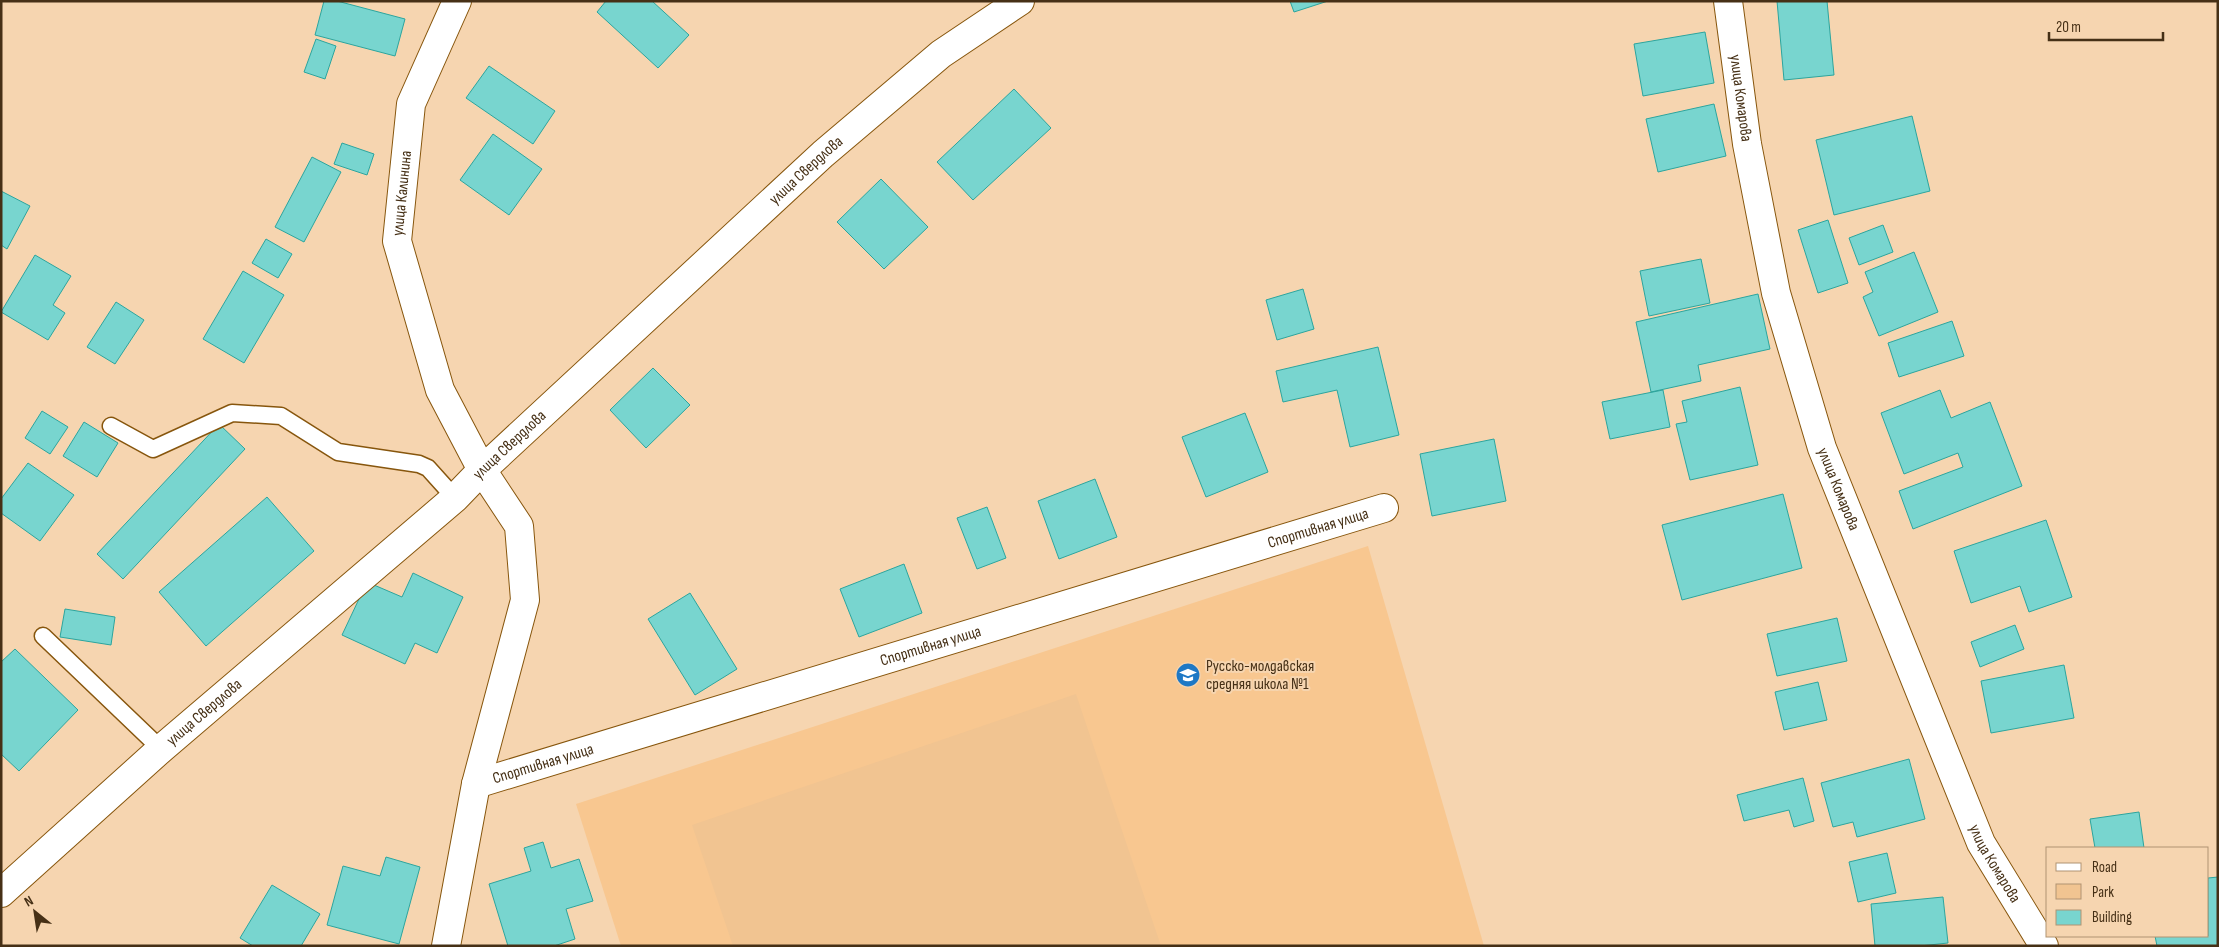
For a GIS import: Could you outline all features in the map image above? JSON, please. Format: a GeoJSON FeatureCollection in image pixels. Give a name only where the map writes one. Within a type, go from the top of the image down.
{"type":"FeatureCollection","features":[{"type":"Feature","properties":{"kind":"street","name":"улица Калинина"},"geometry":{"type":"LineString","coordinates":[[457,1],[410,104],[397,241],[440,390],[482,470]]}},
{"type":"Feature","properties":{"kind":"street","name":"улица Свердлова"},"geometry":{"type":"LineString","coordinates":[[1,893],[161,749],[455,498],[482,470],[823,154],[942,54],[1020,1]]}},
{"type":"Feature","properties":{"kind":"street","name":"улица Комарова"},"geometry":{"type":"LineString","coordinates":[[1728,1],[1747,144],[1776,293],[1822,448],[1981,843],[2044,946]]}},
{"type":"Feature","properties":{"kind":"street","name":"Спортивная улица"},"geometry":{"type":"LineString","coordinates":[[446,946],[476,784],[525,600],[519,526],[482,470]]}},
{"type":"Feature","properties":{"kind":"street","name":"Спортивная улица"},"geometry":{"type":"LineString","coordinates":[[476,784],[1384,508]]}},
{"type":"Feature","properties":{"kind":"lane"},"geometry":{"type":"LineString","coordinates":[[111,426],[153,448],[232,413],[281,416],[338,452],[419,464],[428,468],[455,498]]}},
{"type":"Feature","properties":{"kind":"lane"},"geometry":{"type":"LineString","coordinates":[[43,636],[161,749]]}},
{"type":"Feature","properties":{"kind":"shaded area","name":"Русско-молдавская средняя школа №1"},"geometry":{"type":"Polygon","coordinates":[[[1368,546],[1484,946],[621,946],[576,804],[1368,546]]]}},
{"type":"Feature","properties":{"kind":"green space"},"geometry":{"type":"Polygon","coordinates":[[[1076,694],[1161,946],[733,946],[692,825],[1076,694]]]}},
{"type":"Feature","properties":{"kind":"building"},"geometry":{"type":"Polygon","coordinates":[[[324,1],[337,1],[405,19],[395,56],[315,35],[324,1]]]}},
{"type":"Feature","properties":{"kind":"building"},"geometry":{"type":"Polygon","coordinates":[[[606,1],[652,1],[689,35],[658,68],[597,12],[606,1]]]}},
{"type":"Feature","properties":{"kind":"building"},"geometry":{"type":"Polygon","coordinates":[[[1290,1],[1328,1],[1294,12],[1290,1]]]}},
{"type":"Feature","properties":{"kind":"building"},"geometry":{"type":"Polygon","coordinates":[[[1777,1],[1827,1],[1834,75],[1784,80],[1777,1]]]}},
{"type":"Feature","properties":{"kind":"building"},"geometry":{"type":"Polygon","coordinates":[[[1705,32],[1714,83],[1643,96],[1634,44],[1705,32]]]}},
{"type":"Feature","properties":{"kind":"building"},"geometry":{"type":"Polygon","coordinates":[[[316,39],[336,46],[325,79],[304,72],[316,39]]]}},
{"type":"Feature","properties":{"kind":"building"},"geometry":{"type":"Polygon","coordinates":[[[489,66],[555,111],[533,144],[466,98],[489,66]]]}},
{"type":"Feature","properties":{"kind":"building"},"geometry":{"type":"Polygon","coordinates":[[[1014,89],[1051,128],[973,200],[937,162],[1014,89]]]}},
{"type":"Feature","properties":{"kind":"building"},"geometry":{"type":"Polygon","coordinates":[[[1714,104],[1726,156],[1658,172],[1646,119],[1714,104]]]}},
{"type":"Feature","properties":{"kind":"building"},"geometry":{"type":"Polygon","coordinates":[[[1912,116],[1930,191],[1834,215],[1816,140],[1912,116]]]}},
{"type":"Feature","properties":{"kind":"building"},"geometry":{"type":"Polygon","coordinates":[[[493,134],[542,169],[509,215],[460,180],[493,134]]]}},
{"type":"Feature","properties":{"kind":"building"},"geometry":{"type":"Polygon","coordinates":[[[342,143],[374,154],[367,175],[334,164],[342,143]]]}},
{"type":"Feature","properties":{"kind":"building"},"geometry":{"type":"Polygon","coordinates":[[[312,157],[341,172],[304,242],[275,227],[312,157]]]}},
{"type":"Feature","properties":{"kind":"building"},"geometry":{"type":"Polygon","coordinates":[[[881,179],[928,227],[884,269],[837,222],[881,179]]]}},
{"type":"Feature","properties":{"kind":"building"},"geometry":{"type":"Polygon","coordinates":[[[1,191],[30,206],[7,249],[1,245],[1,191]]]}},
{"type":"Feature","properties":{"kind":"building"},"geometry":{"type":"Polygon","coordinates":[[[1828,220],[1848,283],[1818,293],[1798,230],[1828,220]]]}},
{"type":"Feature","properties":{"kind":"building"},"geometry":{"type":"Polygon","coordinates":[[[1883,225],[1893,252],[1859,265],[1849,238],[1883,225]]]}},
{"type":"Feature","properties":{"kind":"building"},"geometry":{"type":"Polygon","coordinates":[[[266,239],[292,254],[278,278],[252,263],[266,239]]]}},
{"type":"Feature","properties":{"kind":"building"},"geometry":{"type":"Polygon","coordinates":[[[1914,252],[1938,312],[1879,336],[1863,297],[1873,292],[1865,272],[1914,252]]]}},
{"type":"Feature","properties":{"kind":"building"},"geometry":{"type":"Polygon","coordinates":[[[35,255],[71,276],[53,305],[65,313],[48,340],[1,312],[35,255]]]}},
{"type":"Feature","properties":{"kind":"building"},"geometry":{"type":"Polygon","coordinates":[[[1701,259],[1710,303],[1649,316],[1640,271],[1701,259]]]}},
{"type":"Feature","properties":{"kind":"building"},"geometry":{"type":"Polygon","coordinates":[[[243,271],[284,295],[244,363],[203,339],[243,271]]]}},
{"type":"Feature","properties":{"kind":"building"},"geometry":{"type":"Polygon","coordinates":[[[1303,289],[1314,329],[1277,340],[1266,300],[1303,289]]]}},
{"type":"Feature","properties":{"kind":"building"},"geometry":{"type":"Polygon","coordinates":[[[1758,294],[1770,349],[1698,365],[1701,381],[1651,392],[1636,322],[1758,294]]]}},
{"type":"Feature","properties":{"kind":"building"},"geometry":{"type":"Polygon","coordinates":[[[116,302],[144,320],[115,364],[87,347],[116,302]]]}},
{"type":"Feature","properties":{"kind":"building"},"geometry":{"type":"Polygon","coordinates":[[[1952,321],[1964,356],[1899,377],[1888,343],[1952,321]]]}},
{"type":"Feature","properties":{"kind":"building"},"geometry":{"type":"Polygon","coordinates":[[[1378,347],[1399,435],[1350,447],[1337,390],[1283,402],[1276,371],[1378,347]]]}},
{"type":"Feature","properties":{"kind":"building"},"geometry":{"type":"Polygon","coordinates":[[[653,368],[690,405],[646,448],[610,410],[653,368]]]}},
{"type":"Feature","properties":{"kind":"building"},"geometry":{"type":"Polygon","coordinates":[[[1740,387],[1758,465],[1690,480],[1676,424],[1687,422],[1682,401],[1740,387]]]}},
{"type":"Feature","properties":{"kind":"building"},"geometry":{"type":"Polygon","coordinates":[[[1663,390],[1670,427],[1610,439],[1602,402],[1663,390]]]}},
{"type":"Feature","properties":{"kind":"building"},"geometry":{"type":"Polygon","coordinates":[[[1940,390],[1951,418],[1990,402],[2022,486],[1913,529],[1899,491],[1963,467],[1958,453],[1904,474],[1881,413],[1940,390]]]}},
{"type":"Feature","properties":{"kind":"building"},"geometry":{"type":"Polygon","coordinates":[[[42,411],[68,427],[50,454],[25,438],[42,411]]]}},
{"type":"Feature","properties":{"kind":"building"},"geometry":{"type":"Polygon","coordinates":[[[1245,413],[1268,472],[1206,497],[1182,437],[1245,413]]]}},
{"type":"Feature","properties":{"kind":"building"},"geometry":{"type":"Polygon","coordinates":[[[84,422],[118,443],[97,477],[63,456],[84,422]]]}},
{"type":"Feature","properties":{"kind":"building"},"geometry":{"type":"Polygon","coordinates":[[[219,424],[245,449],[123,579],[97,554],[219,424]]]}},
{"type":"Feature","properties":{"kind":"building"},"geometry":{"type":"Polygon","coordinates":[[[1494,439],[1506,501],[1432,516],[1420,454],[1494,439]]]}},
{"type":"Feature","properties":{"kind":"building"},"geometry":{"type":"Polygon","coordinates":[[[28,463],[74,495],[40,541],[1,513],[1,499],[28,463]]]}},
{"type":"Feature","properties":{"kind":"building"},"geometry":{"type":"Polygon","coordinates":[[[1095,479],[1117,537],[1059,559],[1038,501],[1095,479]]]}},
{"type":"Feature","properties":{"kind":"building"},"geometry":{"type":"Polygon","coordinates":[[[1783,494],[1802,568],[1682,600],[1662,525],[1783,494]]]}},
{"type":"Feature","properties":{"kind":"building"},"geometry":{"type":"Polygon","coordinates":[[[267,497],[314,551],[206,646],[159,592],[267,497]]]}},
{"type":"Feature","properties":{"kind":"building"},"geometry":{"type":"Polygon","coordinates":[[[987,507],[1006,558],[977,569],[957,518],[987,507]]]}},
{"type":"Feature","properties":{"kind":"building"},"geometry":{"type":"Polygon","coordinates":[[[2046,520],[2072,597],[2029,612],[2020,586],[1971,603],[1954,551],[2046,520]]]}},
{"type":"Feature","properties":{"kind":"building"},"geometry":{"type":"Polygon","coordinates":[[[904,564],[922,613],[859,637],[840,589],[904,564]]]}},
{"type":"Feature","properties":{"kind":"building"},"geometry":{"type":"Polygon","coordinates":[[[413,573],[463,597],[437,653],[415,643],[405,664],[342,635],[367,582],[402,597],[413,573]]]}},
{"type":"Feature","properties":{"kind":"building"},"geometry":{"type":"Polygon","coordinates":[[[690,593],[737,669],[695,695],[648,619],[690,593]]]}},
{"type":"Feature","properties":{"kind":"building"},"geometry":{"type":"Polygon","coordinates":[[[65,609],[115,617],[111,645],[60,637],[65,609]]]}},
{"type":"Feature","properties":{"kind":"building"},"geometry":{"type":"Polygon","coordinates":[[[1837,618],[1847,661],[1777,676],[1767,634],[1837,618]]]}},
{"type":"Feature","properties":{"kind":"building"},"geometry":{"type":"Polygon","coordinates":[[[2015,625],[2024,649],[1980,667],[1971,642],[2015,625]]]}},
{"type":"Feature","properties":{"kind":"building"},"geometry":{"type":"Polygon","coordinates":[[[15,649],[78,710],[19,771],[1,754],[1,662],[15,649]]]}},
{"type":"Feature","properties":{"kind":"building"},"geometry":{"type":"Polygon","coordinates":[[[2064,665],[2074,718],[1991,733],[1981,681],[2064,665]]]}},
{"type":"Feature","properties":{"kind":"building"},"geometry":{"type":"Polygon","coordinates":[[[1818,682],[1827,720],[1784,730],[1775,692],[1818,682]]]}},
{"type":"Feature","properties":{"kind":"building"},"geometry":{"type":"Polygon","coordinates":[[[1909,759],[1925,819],[1857,837],[1853,822],[1833,827],[1821,783],[1909,759]]]}},
{"type":"Feature","properties":{"kind":"building"},"geometry":{"type":"Polygon","coordinates":[[[1803,778],[1814,821],[1794,827],[1789,810],[1744,821],[1737,795],[1803,778]]]}},
{"type":"Feature","properties":{"kind":"building"},"geometry":{"type":"Polygon","coordinates":[[[2139,812],[2144,847],[2095,847],[2090,819],[2139,812]]]}},
{"type":"Feature","properties":{"kind":"building"},"geometry":{"type":"Polygon","coordinates":[[[543,842],[551,868],[579,859],[593,901],[566,909],[575,939],[554,946],[508,946],[489,884],[531,871],[524,848],[543,842]]]}},
{"type":"Feature","properties":{"kind":"building"},"geometry":{"type":"Polygon","coordinates":[[[1887,853],[1896,893],[1858,902],[1849,862],[1887,853]]]}},
{"type":"Feature","properties":{"kind":"building"},"geometry":{"type":"Polygon","coordinates":[[[386,857],[420,867],[399,944],[327,925],[343,866],[380,876],[386,857]]]}},
{"type":"Feature","properties":{"kind":"building"},"geometry":{"type":"Polygon","coordinates":[[[2218,877],[2218,946],[2157,946],[2155,937],[2209,937],[2209,878],[2218,877]]]}},
{"type":"Feature","properties":{"kind":"building"},"geometry":{"type":"Polygon","coordinates":[[[272,885],[320,914],[301,946],[253,946],[240,938],[272,885]]]}},
{"type":"Feature","properties":{"kind":"building"},"geometry":{"type":"Polygon","coordinates":[[[1943,897],[1948,943],[1920,946],[1875,946],[1871,904],[1943,897]]]}},
{"type":"Feature","properties":{"kind":"place","name":"Русско-молдавская средняя школа №1"},"geometry":{"type":"Point","coordinates":[1188,675]}}]}
